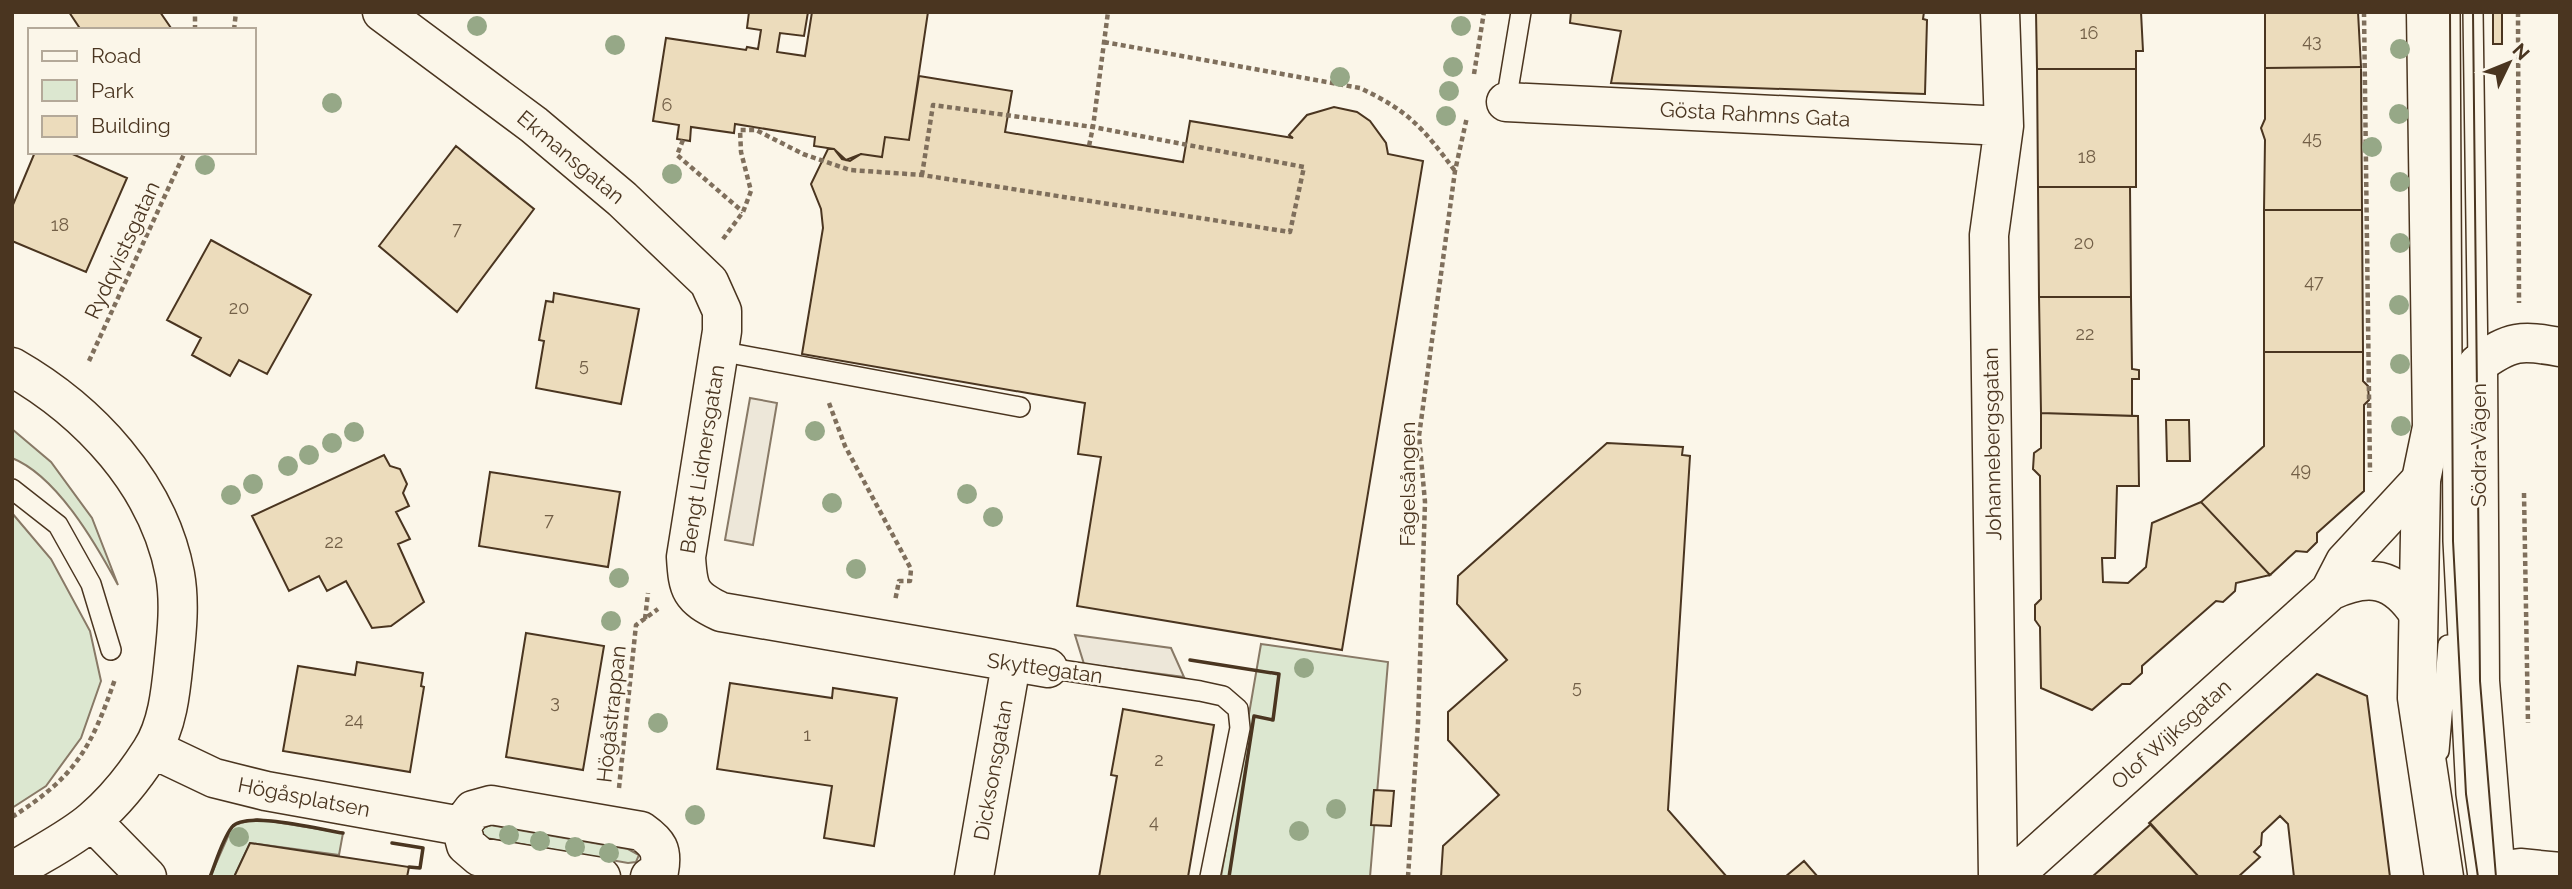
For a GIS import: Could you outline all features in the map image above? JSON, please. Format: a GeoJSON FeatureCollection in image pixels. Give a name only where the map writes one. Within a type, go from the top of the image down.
{"type":"FeatureCollection","features":[{"type":"Feature","properties":{"kind":"street","name":"Johannebergsgatan"},"geometry":{"type":"LineString","coordinates":[[1998,877],[1989,235],[2004,127],[2000,12]]}},
{"type":"Feature","properties":{"kind":"street","name":"Södra Vägen"},"geometry":{"type":"LineString","coordinates":[[2426,12],[2432,427],[2421,480],[2417,698],[2444,877]]}},
{"type":"Feature","properties":{"kind":"street","name":"Ekmansgatan"},"geometry":{"type":"LineString","coordinates":[[387,14],[534,125],[622,199],[699,271],[715,293],[722,311],[720,341]]}},
{"type":"Feature","properties":{"kind":"street","name":"Gösta Rahmns Gata"},"geometry":{"type":"LineString","coordinates":[[1488,103],[2004,127]]}},
{"type":"Feature","properties":{"kind":"street"},"geometry":{"type":"LineString","coordinates":[[2478,364],[2499,348],[2521,340],[2560,347]]}},
{"type":"Feature","properties":{"kind":"street","name":"Bengt Lidnersgatan"},"geometry":{"type":"LineString","coordinates":[[688,587],[686,557],[720,341]]}},
{"type":"Feature","properties":{"kind":"street","name":"Södra Vägen"},"geometry":{"type":"LineString","coordinates":[[2478,364],[2480,681],[2490,875]]}},
{"type":"Feature","properties":{"kind":"street"},"geometry":{"type":"LineString","coordinates":[[12,367],[39,383],[80,415],[115,450],[139,487],[166,540],[175,573],[178,626],[172,683],[163,727],[153,749],[130,780],[92,821],[12,872]]}},
{"type":"Feature","properties":{"kind":"street","name":"Olof Wijksgatan"},"geometry":{"type":"LineString","coordinates":[[2330,591],[2345,562],[2421,480]]}},
{"type":"Feature","properties":{"kind":"street","name":"Olof Wijksgatan"},"geometry":{"type":"LineString","coordinates":[[2012,877],[2330,591],[2350,582],[2389,583],[2405,594],[2418,613]]}},
{"type":"Feature","properties":{"kind":"street","name":"Skyttegatan"},"geometry":{"type":"LineString","coordinates":[[688,587],[701,603],[721,612],[881,642],[1048,668]]}},
{"type":"Feature","properties":{"kind":"street","name":"Dicksonsgatan"},"geometry":{"type":"LineString","coordinates":[[974,877],[1011,664]]}},
{"type":"Feature","properties":{"kind":"street","name":"Högåsplatsen"},"geometry":{"type":"LineString","coordinates":[[153,749],[214,778],[266,791],[461,826]]}},
{"type":"Feature","properties":{"kind":"street"},"geometry":{"type":"LineString","coordinates":[[601,877],[480,857],[466,845],[461,826],[473,810],[491,805],[641,831],[656,842],[662,855],[659,870],[650,877]]}},
{"type":"Feature","properties":{"kind":"street"},"geometry":{"type":"LineString","coordinates":[[92,821],[147,877]]}},
{"type":"Feature","properties":{"kind":"street"},"geometry":{"type":"LineString","coordinates":[[2490,875],[2519,868],[2560,872]]}},
{"type":"Feature","properties":{"kind":"lane"},"geometry":{"type":"LineString","coordinates":[[1488,103],[1521,12]]}},
{"type":"Feature","properties":{"kind":"lane","name":"Södra Vägen"},"geometry":{"type":"LineString","coordinates":[[2450,12],[2455,599],[2466,794],[2490,875]]}},
{"type":"Feature","properties":{"kind":"lane","name":"Södra Vägen"},"geometry":{"type":"LineString","coordinates":[[2473,12],[2478,364]]}},
{"type":"Feature","properties":{"kind":"lane"},"geometry":{"type":"LineString","coordinates":[[720,341],[825,371],[1020,407]]}},
{"type":"Feature","properties":{"kind":"lane"},"geometry":{"type":"LineString","coordinates":[[12,489],[58,525],[90,584],[111,650]]}},
{"type":"Feature","properties":{"kind":"lane","name":"Södra Vägen"},"geometry":{"type":"LineString","coordinates":[[2434,808],[2443,681],[2455,599]]}},
{"type":"Feature","properties":{"kind":"lane","name":"Skyttegatan"},"geometry":{"type":"LineString","coordinates":[[1048,668],[1200,691],[1233,702],[1241,717],[1241,728],[1210,877]]}},
{"type":"Feature","properties":{"kind":"path"},"geometry":{"type":"LineString","coordinates":[[1090,146],[1108,12]]}},
{"type":"Feature","properties":{"kind":"path"},"geometry":{"type":"LineString","coordinates":[[1474,77],[1484,12]]}},
{"type":"Feature","properties":{"kind":"path"},"geometry":{"type":"LineString","coordinates":[[2364,12],[2370,483]]}},
{"type":"Feature","properties":{"kind":"path"},"geometry":{"type":"LineString","coordinates":[[2518,12],[2521,340]]}},
{"type":"Feature","properties":{"kind":"path"},"geometry":{"type":"LineString","coordinates":[[1104,42],[1360,88],[1395,105],[1426,133],[1455,171]]}},
{"type":"Feature","properties":{"kind":"path","name":"Fågelsången"},"geometry":{"type":"LineString","coordinates":[[1408,877],[1418,723],[1424,516],[1419,436],[1455,171],[1488,103]]}},
{"type":"Feature","properties":{"kind":"path"},"geometry":{"type":"LineString","coordinates":[[699,271],[743,212],[751,191],[741,152],[740,130],[756,130],[803,154],[850,170],[922,175],[1290,232],[1304,167],[1093,127],[933,105],[922,175]]}},
{"type":"Feature","properties":{"kind":"path"},"geometry":{"type":"LineString","coordinates":[[683,139],[677,155],[743,212]]}},
{"type":"Feature","properties":{"kind":"path","name":"Rydqvistsgatan"},"geometry":{"type":"LineString","coordinates":[[89,361],[184,154]]}},
{"type":"Feature","properties":{"kind":"path"},"geometry":{"type":"LineString","coordinates":[[825,371],[828,398],[845,446],[911,569],[910,581],[899,581],[892,615],[881,642]]}},
{"type":"Feature","properties":{"kind":"path"},"geometry":{"type":"LineString","coordinates":[[2524,491],[2528,726]]}},
{"type":"Feature","properties":{"kind":"path"},"geometry":{"type":"LineString","coordinates":[[645,619],[649,583]]}},
{"type":"Feature","properties":{"kind":"path","name":"Högåstrappan"},"geometry":{"type":"LineString","coordinates":[[615,827],[636,625],[688,587]]}},
{"type":"Feature","properties":{"kind":"path"},"geometry":{"type":"LineString","coordinates":[[12,817],[49,794],[70,771],[90,742],[116,676],[111,650]]}},
{"type":"Feature","properties":{"kind":"green space"},"geometry":{"type":"Polygon","coordinates":[[[12,429],[51,462],[92,518],[118,585],[87,532],[60,495],[29,467],[12,458],[12,429]]]}},
{"type":"Feature","properties":{"kind":"green space"},"geometry":{"type":"Polygon","coordinates":[[[12,513],[51,559],[90,631],[101,681],[81,738],[46,786],[12,808],[12,513]]]}},
{"type":"Feature","properties":{"kind":"green space"},"geometry":{"type":"Polygon","coordinates":[[[1261,644],[1388,662],[1370,877],[1221,877],[1261,644]]]}},
{"type":"Feature","properties":{"kind":"green space"},"geometry":{"type":"Polygon","coordinates":[[[257,819],[343,833],[339,855],[250,843],[234,877],[210,877],[233,825],[257,819]]]}},
{"type":"Feature","properties":{"kind":"green space"},"geometry":{"type":"Polygon","coordinates":[[[490,825],[628,849],[639,855],[636,862],[628,863],[481,836],[481,829],[490,825]]]}},
{"type":"Feature","properties":{"kind":"shaded area"},"geometry":{"type":"Polygon","coordinates":[[[750,398],[777,403],[753,545],[725,540],[750,398]]]}},
{"type":"Feature","properties":{"kind":"shaded area"},"geometry":{"type":"Polygon","coordinates":[[[1075,635],[1171,648],[1184,677],[1084,664],[1075,635]]]}},
{"type":"Feature","properties":{"kind":"building"},"geometry":{"type":"Polygon","coordinates":[[[69,12],[160,12],[171,28],[80,28],[69,12]]]}},
{"type":"Feature","properties":{"kind":"building"},"geometry":{"type":"Polygon","coordinates":[[[749,12],[808,12],[804,36],[780,33],[777,52],[805,56],[812,12],[928,12],[909,140],[885,137],[882,157],[861,154],[846,160],[834,149],[814,146],[815,137],[735,124],[734,133],[691,127],[690,141],[677,139],[679,125],[653,121],[666,38],[746,50],[747,47],[758,49],[761,30],[747,28],[749,12]]]}},
{"type":"Feature","properties":{"kind":"building"},"geometry":{"type":"Polygon","coordinates":[[[1571,12],[1924,12],[1923,19],[1927,20],[1925,94],[1611,83],[1621,31],[1570,23],[1571,12]]]}},
{"type":"Feature","properties":{"kind":"building"},"geometry":{"type":"Polygon","coordinates":[[[2036,12],[2141,12],[2143,51],[2136,51],[2136,69],[2037,69],[2036,12]]]}},
{"type":"Feature","properties":{"kind":"building"},"geometry":{"type":"Polygon","coordinates":[[[2265,12],[2358,12],[2361,67],[2265,68],[2265,12]]]}},
{"type":"Feature","properties":{"kind":"building"},"geometry":{"type":"Polygon","coordinates":[[[2493,12],[2502,12],[2502,44],[2493,44],[2493,12]]]}},
{"type":"Feature","properties":{"kind":"building"},"geometry":{"type":"Polygon","coordinates":[[[2361,67],[2362,210],[2264,210],[2265,140],[2261,128],[2265,119],[2265,68],[2361,67]]]}},
{"type":"Feature","properties":{"kind":"building"},"geometry":{"type":"Polygon","coordinates":[[[2037,69],[2136,69],[2136,187],[2038,187],[2037,69]]]}},
{"type":"Feature","properties":{"kind":"building"},"geometry":{"type":"Polygon","coordinates":[[[919,76],[1012,91],[1005,132],[1183,162],[1190,121],[1293,138],[1289,135],[1307,115],[1334,107],[1357,112],[1370,121],[1386,143],[1388,154],[1423,161],[1342,650],[1077,606],[1101,457],[1078,454],[1085,403],[802,354],[823,228],[821,209],[811,184],[828,149],[834,149],[842,159],[850,161],[861,154],[882,157],[885,137],[909,140],[919,76]]]}},
{"type":"Feature","properties":{"kind":"building"},"geometry":{"type":"Polygon","coordinates":[[[456,146],[534,209],[457,312],[379,246],[456,146]]]}},
{"type":"Feature","properties":{"kind":"building"},"geometry":{"type":"Polygon","coordinates":[[[34,154],[73,154],[127,178],[86,272],[12,241],[12,207],[34,154]]]}},
{"type":"Feature","properties":{"kind":"building"},"geometry":{"type":"Polygon","coordinates":[[[2038,187],[2130,187],[2131,297],[2039,297],[2038,187]]]}},
{"type":"Feature","properties":{"kind":"building"},"geometry":{"type":"Polygon","coordinates":[[[2264,210],[2362,210],[2363,352],[2264,352],[2264,210]]]}},
{"type":"Feature","properties":{"kind":"building"},"geometry":{"type":"Polygon","coordinates":[[[211,240],[311,295],[267,374],[239,360],[230,376],[192,355],[201,338],[167,320],[211,240]]]}},
{"type":"Feature","properties":{"kind":"building"},"geometry":{"type":"Polygon","coordinates":[[[554,293],[639,309],[621,404],[536,388],[544,341],[539,340],[546,301],[553,302],[554,293]]]}},
{"type":"Feature","properties":{"kind":"building"},"geometry":{"type":"Polygon","coordinates":[[[2039,297],[2131,297],[2132,369],[2139,370],[2139,379],[2132,379],[2132,416],[2041,413],[2039,297]]]}},
{"type":"Feature","properties":{"kind":"building"},"geometry":{"type":"Polygon","coordinates":[[[2264,352],[2363,352],[2363,381],[2368,386],[2369,400],[2364,405],[2364,491],[2317,533],[2317,542],[2307,552],[2296,551],[2270,575],[2201,502],[2264,446],[2264,352]]]}},
{"type":"Feature","properties":{"kind":"building"},"geometry":{"type":"Polygon","coordinates":[[[2041,413],[2138,416],[2139,486],[2117,486],[2115,558],[2102,558],[2103,582],[2128,583],[2146,567],[2152,523],[2201,502],[2270,575],[2236,583],[2235,591],[2223,602],[2216,601],[2142,666],[2142,673],[2130,684],[2122,684],[2092,710],[2041,688],[2040,627],[2035,620],[2035,605],[2041,599],[2040,476],[2033,469],[2034,453],[2041,448],[2041,413]]]}},
{"type":"Feature","properties":{"kind":"building"},"geometry":{"type":"Polygon","coordinates":[[[2166,420],[2189,420],[2190,461],[2167,461],[2166,420]]]}},
{"type":"Feature","properties":{"kind":"building"},"geometry":{"type":"Polygon","coordinates":[[[1607,443],[1683,447],[1682,455],[1690,456],[1668,810],[1727,877],[1441,877],[1443,846],[1499,795],[1448,740],[1448,712],[1507,660],[1457,604],[1458,576],[1607,443]]]}},
{"type":"Feature","properties":{"kind":"building"},"geometry":{"type":"Polygon","coordinates":[[[384,455],[390,466],[400,469],[407,484],[403,493],[409,506],[396,512],[410,539],[398,544],[424,602],[391,626],[372,628],[346,581],[327,591],[319,576],[289,591],[252,516],[384,455]]]}},
{"type":"Feature","properties":{"kind":"building"},"geometry":{"type":"Polygon","coordinates":[[[490,472],[620,492],[608,567],[479,546],[490,472]]]}},
{"type":"Feature","properties":{"kind":"building"},"geometry":{"type":"Polygon","coordinates":[[[526,633],[604,646],[583,770],[506,757],[526,633]]]}},
{"type":"Feature","properties":{"kind":"building"},"geometry":{"type":"Polygon","coordinates":[[[357,662],[423,673],[421,686],[424,687],[410,772],[283,751],[298,666],[355,675],[357,662]]]}},
{"type":"Feature","properties":{"kind":"building"},"geometry":{"type":"Polygon","coordinates":[[[2317,674],[2367,696],[2390,877],[2294,877],[2288,824],[2280,816],[2262,833],[2261,845],[2254,852],[2260,857],[2238,877],[2199,877],[2149,823],[2317,674]]]}},
{"type":"Feature","properties":{"kind":"building"},"geometry":{"type":"Polygon","coordinates":[[[730,683],[832,698],[833,688],[897,698],[874,846],[824,838],[832,786],[717,769],[730,683]]]}},
{"type":"Feature","properties":{"kind":"building"},"geometry":{"type":"Polygon","coordinates":[[[1123,709],[1214,725],[1188,877],[1099,877],[1117,776],[1111,775],[1123,709]]]}},
{"type":"Feature","properties":{"kind":"building"},"geometry":{"type":"Polygon","coordinates":[[[1374,790],[1394,791],[1391,826],[1371,825],[1374,790]]]}},
{"type":"Feature","properties":{"kind":"building"},"geometry":{"type":"Polygon","coordinates":[[[2151,824],[2199,877],[2092,877],[2151,824]]]}},
{"type":"Feature","properties":{"kind":"building"},"geometry":{"type":"Polygon","coordinates":[[[250,843],[409,867],[407,877],[234,877],[250,843]]]}},
{"type":"Feature","properties":{"kind":"building"},"geometry":{"type":"Polygon","coordinates":[[[1804,861],[1818,877],[1785,877],[1804,861]]]}},
{"type":"Feature","properties":{"kind":"tram line"},"geometry":{"type":"LineString","coordinates":[[2450,12],[2453,541],[2466,794],[2478,877]]}},
{"type":"Feature","properties":{"kind":"tram line"},"geometry":{"type":"LineString","coordinates":[[2473,12],[2480,681],[2496,877]]}},
{"type":"Feature","properties":{"kind":"wall"},"geometry":{"type":"LineString","coordinates":[[1190,660],[1279,674],[1273,720],[1254,716],[1229,877]]}},
{"type":"Feature","properties":{"kind":"wall"},"geometry":{"type":"LineString","coordinates":[[210,877],[225,838],[232,827],[240,822],[268,821],[343,833]]}},
{"type":"Feature","properties":{"kind":"wall"},"geometry":{"type":"LineString","coordinates":[[392,843],[423,848],[420,868],[409,867]]}}]}
